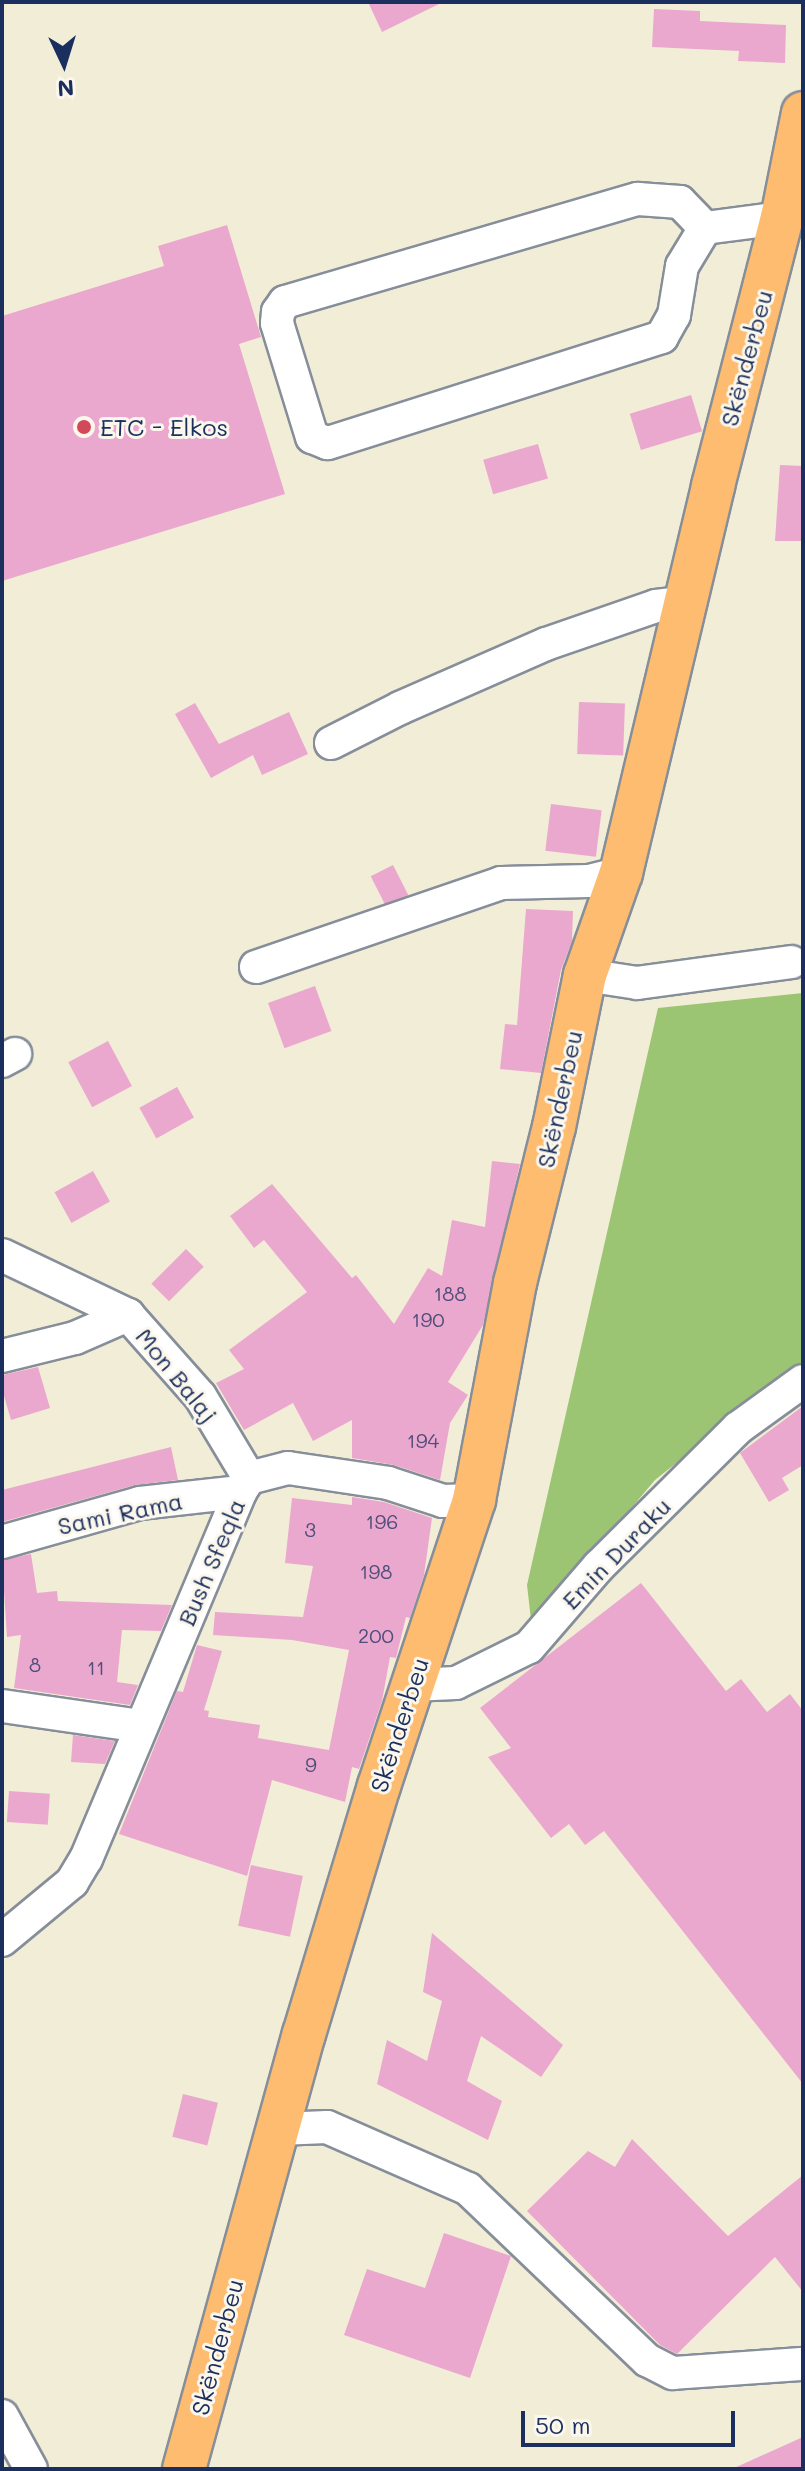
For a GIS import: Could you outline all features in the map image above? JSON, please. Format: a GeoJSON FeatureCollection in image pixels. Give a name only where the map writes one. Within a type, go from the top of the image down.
{"type":"FeatureCollection","features":[{"type":"Feature","properties":{"kind":"main road","name":"Skënderbeu"},"geometry":{"type":"LineString","coordinates":[[184,2469],[304,2034],[411,1685],[474,1500],[515,1283],[554,1127],[585,975],[621,873],[688,602],[713,486],[782,218],[803,113]]}},
{"type":"Feature","properties":{"kind":"street"},"geometry":{"type":"LineString","coordinates":[[638,199],[680,202],[705,228],[682,266],[674,315],[662,337],[327,443],[312,437],[277,323],[278,312],[285,302],[638,199]]}},
{"type":"Feature","properties":{"kind":"street"},"geometry":{"type":"LineString","coordinates":[[705,228],[782,218]]}},
{"type":"Feature","properties":{"kind":"street"},"geometry":{"type":"LineString","coordinates":[[331,743],[400,708],[546,644],[656,606],[688,602]]}},
{"type":"Feature","properties":{"kind":"street"},"geometry":{"type":"LineString","coordinates":[[256,967],[501,883],[589,881],[621,873]]}},
{"type":"Feature","properties":{"kind":"street"},"geometry":{"type":"LineString","coordinates":[[585,975],[637,983],[792,962]]}},
{"type":"Feature","properties":{"kind":"street","name":"Mon Balaj"},"geometry":{"type":"LineString","coordinates":[[2,1255],[128,1315],[200,1396],[244,1485]]}},
{"type":"Feature","properties":{"kind":"street","name":"Mon Balaj"},"geometry":{"type":"LineString","coordinates":[[2,1356],[75,1338],[128,1315]]}},
{"type":"Feature","properties":{"kind":"street","name":"Emin Duraku"},"geometry":{"type":"LineString","coordinates":[[411,1685],[456,1683],[529,1647],[599,1566],[738,1428],[803,1381]]}},
{"type":"Feature","properties":{"kind":"street","name":"Bush Sfeqla"},"geometry":{"type":"LineString","coordinates":[[2,1940],[72,1882],[86,1859],[244,1485],[288,1468],[388,1483],[443,1501],[474,1500]]}},
{"type":"Feature","properties":{"kind":"street","name":"Sami Rama"},"geometry":{"type":"LineString","coordinates":[[2,1542],[140,1503],[244,1485]]}},
{"type":"Feature","properties":{"kind":"street"},"geometry":{"type":"LineString","coordinates":[[2,1706],[141,1726]]}},
{"type":"Feature","properties":{"kind":"street"},"geometry":{"type":"LineString","coordinates":[[279,2129],[327,2127],[468,2189],[647,2360],[673,2373],[803,2364]]}},
{"type":"Feature","properties":{"kind":"street"},"geometry":{"type":"LineString","coordinates":[[2,2416],[31,2469]]}},
{"type":"Feature","properties":{"kind":"green space"},"geometry":{"type":"Polygon","coordinates":[[[803,993],[803,1362],[655,1480],[531,1620],[527,1585],[658,1008],[803,993]]]}},
{"type":"Feature","properties":{"kind":"building"},"geometry":{"type":"Polygon","coordinates":[[[368,2],[443,2],[382,32],[368,2]]]}},
{"type":"Feature","properties":{"kind":"building"},"geometry":{"type":"Polygon","coordinates":[[[654,9],[700,11],[700,21],[786,25],[785,63],[738,61],[739,51],[652,47],[654,9]]]}},
{"type":"Feature","properties":{"kind":"building"},"geometry":{"type":"Polygon","coordinates":[[[227,225],[261,337],[239,344],[285,494],[2,581],[2,316],[164,266],[158,246],[227,225]]]}},
{"type":"Feature","properties":{"kind":"building"},"geometry":{"type":"Polygon","coordinates":[[[691,395],[702,431],[641,450],[630,414],[691,395]]]}},
{"type":"Feature","properties":{"kind":"building"},"geometry":{"type":"Polygon","coordinates":[[[538,444],[548,479],[493,494],[483,460],[538,444]]]}},
{"type":"Feature","properties":{"kind":"building"},"geometry":{"type":"Polygon","coordinates":[[[780,465],[803,466],[803,541],[775,541],[780,465]]]}},
{"type":"Feature","properties":{"kind":"building"},"geometry":{"type":"Polygon","coordinates":[[[579,702],[625,704],[623,756],[577,754],[579,702]]]}},
{"type":"Feature","properties":{"kind":"building"},"geometry":{"type":"Polygon","coordinates":[[[195,703],[219,744],[289,712],[308,754],[262,775],[253,755],[211,778],[175,714],[195,703]]]}},
{"type":"Feature","properties":{"kind":"building"},"geometry":{"type":"Polygon","coordinates":[[[551,804],[602,810],[596,857],[545,851],[551,804]]]}},
{"type":"Feature","properties":{"kind":"building"},"geometry":{"type":"Polygon","coordinates":[[[393,865],[408,895],[386,907],[371,876],[393,865]]]}},
{"type":"Feature","properties":{"kind":"building"},"geometry":{"type":"Polygon","coordinates":[[[526,909],[573,911],[572,941],[561,970],[541,1073],[500,1069],[505,1024],[517,1025],[526,909]]]}},
{"type":"Feature","properties":{"kind":"building"},"geometry":{"type":"Polygon","coordinates":[[[315,986],[331,1031],[284,1048],[268,1003],[315,986]]]}},
{"type":"Feature","properties":{"kind":"building"},"geometry":{"type":"Polygon","coordinates":[[[108,1041],[132,1086],[92,1107],[68,1062],[108,1041]]]}},
{"type":"Feature","properties":{"kind":"building"},"geometry":{"type":"Polygon","coordinates":[[[177,1087],[194,1118],[156,1138],[139,1108],[177,1087]]]}},
{"type":"Feature","properties":{"kind":"building"},"geometry":{"type":"Polygon","coordinates":[[[492,1161],[520,1164],[483,1325],[448,1382],[468,1395],[450,1423],[440,1480],[394,1465],[352,1458],[352,1420],[313,1441],[293,1403],[244,1430],[216,1383],[244,1369],[229,1350],[307,1292],[264,1240],[254,1248],[230,1216],[272,1184],[352,1278],[356,1275],[394,1324],[428,1268],[442,1276],[452,1220],[485,1227],[492,1161]]]}},
{"type":"Feature","properties":{"kind":"building"},"geometry":{"type":"Polygon","coordinates":[[[93,1171],[110,1202],[71,1223],[55,1192],[93,1171]]]}},
{"type":"Feature","properties":{"kind":"building"},"geometry":{"type":"Polygon","coordinates":[[[186,1249],[204,1267],[169,1301],[151,1284],[186,1249]]]}},
{"type":"Feature","properties":{"kind":"building"},"geometry":{"type":"Polygon","coordinates":[[[38,1367],[50,1408],[11,1420],[2,1389],[2,1375],[38,1367]]]}},
{"type":"Feature","properties":{"kind":"building"},"geometry":{"type":"Polygon","coordinates":[[[803,1406],[803,1465],[782,1478],[789,1490],[769,1502],[740,1453],[803,1406]]]}},
{"type":"Feature","properties":{"kind":"building"},"geometry":{"type":"Polygon","coordinates":[[[171,1447],[178,1480],[135,1485],[2,1522],[2,1490],[171,1447]]]}},
{"type":"Feature","properties":{"kind":"building"},"geometry":{"type":"Polygon","coordinates":[[[352,1497],[384,1502],[432,1518],[424,1575],[410,1618],[406,1617],[396,1658],[390,1657],[382,1701],[359,1769],[352,1767],[345,1802],[272,1780],[247,1876],[119,1834],[177,1691],[183,1692],[197,1645],[222,1651],[204,1710],[209,1711],[208,1717],[260,1725],[258,1738],[329,1750],[349,1650],[292,1640],[213,1635],[215,1612],[303,1617],[313,1566],[285,1563],[292,1498],[352,1505],[352,1497]]]}},
{"type":"Feature","properties":{"kind":"building"},"geometry":{"type":"Polygon","coordinates":[[[31,1554],[37,1593],[57,1591],[58,1601],[172,1605],[161,1631],[122,1630],[117,1682],[138,1685],[130,1705],[14,1688],[21,1635],[7,1637],[2,1560],[31,1554]]]}},
{"type":"Feature","properties":{"kind":"building"},"geometry":{"type":"Polygon","coordinates":[[[641,1583],[726,1691],[741,1679],[767,1712],[790,1694],[803,1711],[803,2084],[604,1831],[585,1845],[569,1824],[551,1838],[488,1757],[511,1748],[480,1708],[641,1583]]]}},
{"type":"Feature","properties":{"kind":"building"},"geometry":{"type":"Polygon","coordinates":[[[73,1735],[115,1741],[105,1764],[71,1762],[73,1735]]]}},
{"type":"Feature","properties":{"kind":"building"},"geometry":{"type":"Polygon","coordinates":[[[9,1791],[50,1794],[48,1825],[7,1822],[9,1791]]]}},
{"type":"Feature","properties":{"kind":"building"},"geometry":{"type":"Polygon","coordinates":[[[251,1865],[303,1876],[290,1937],[238,1926],[251,1865]]]}},
{"type":"Feature","properties":{"kind":"building"},"geometry":{"type":"Polygon","coordinates":[[[432,1933],[563,2045],[541,2077],[481,2036],[467,2081],[502,2101],[488,2140],[377,2084],[387,2040],[427,2061],[442,2001],[423,1992],[432,1933]]]}},
{"type":"Feature","properties":{"kind":"building"},"geometry":{"type":"Polygon","coordinates":[[[183,2094],[218,2103],[207,2145],[172,2137],[183,2094]]]}},
{"type":"Feature","properties":{"kind":"building"},"geometry":{"type":"Polygon","coordinates":[[[632,2139],[728,2236],[803,2175],[803,2292],[775,2257],[677,2354],[660,2345],[527,2211],[588,2151],[615,2167],[632,2139]]]}},
{"type":"Feature","properties":{"kind":"building"},"geometry":{"type":"Polygon","coordinates":[[[444,2233],[511,2256],[470,2378],[344,2335],[367,2269],[425,2288],[444,2233]]]}},
{"type":"Feature","properties":{"kind":"building"},"geometry":{"type":"Polygon","coordinates":[[[803,2437],[803,2469],[732,2469],[803,2437]]]}},
{"type":"Feature","properties":{"kind":"place","name":"ETC - Elkos"},"geometry":{"type":"Point","coordinates":[84,427]}}]}
